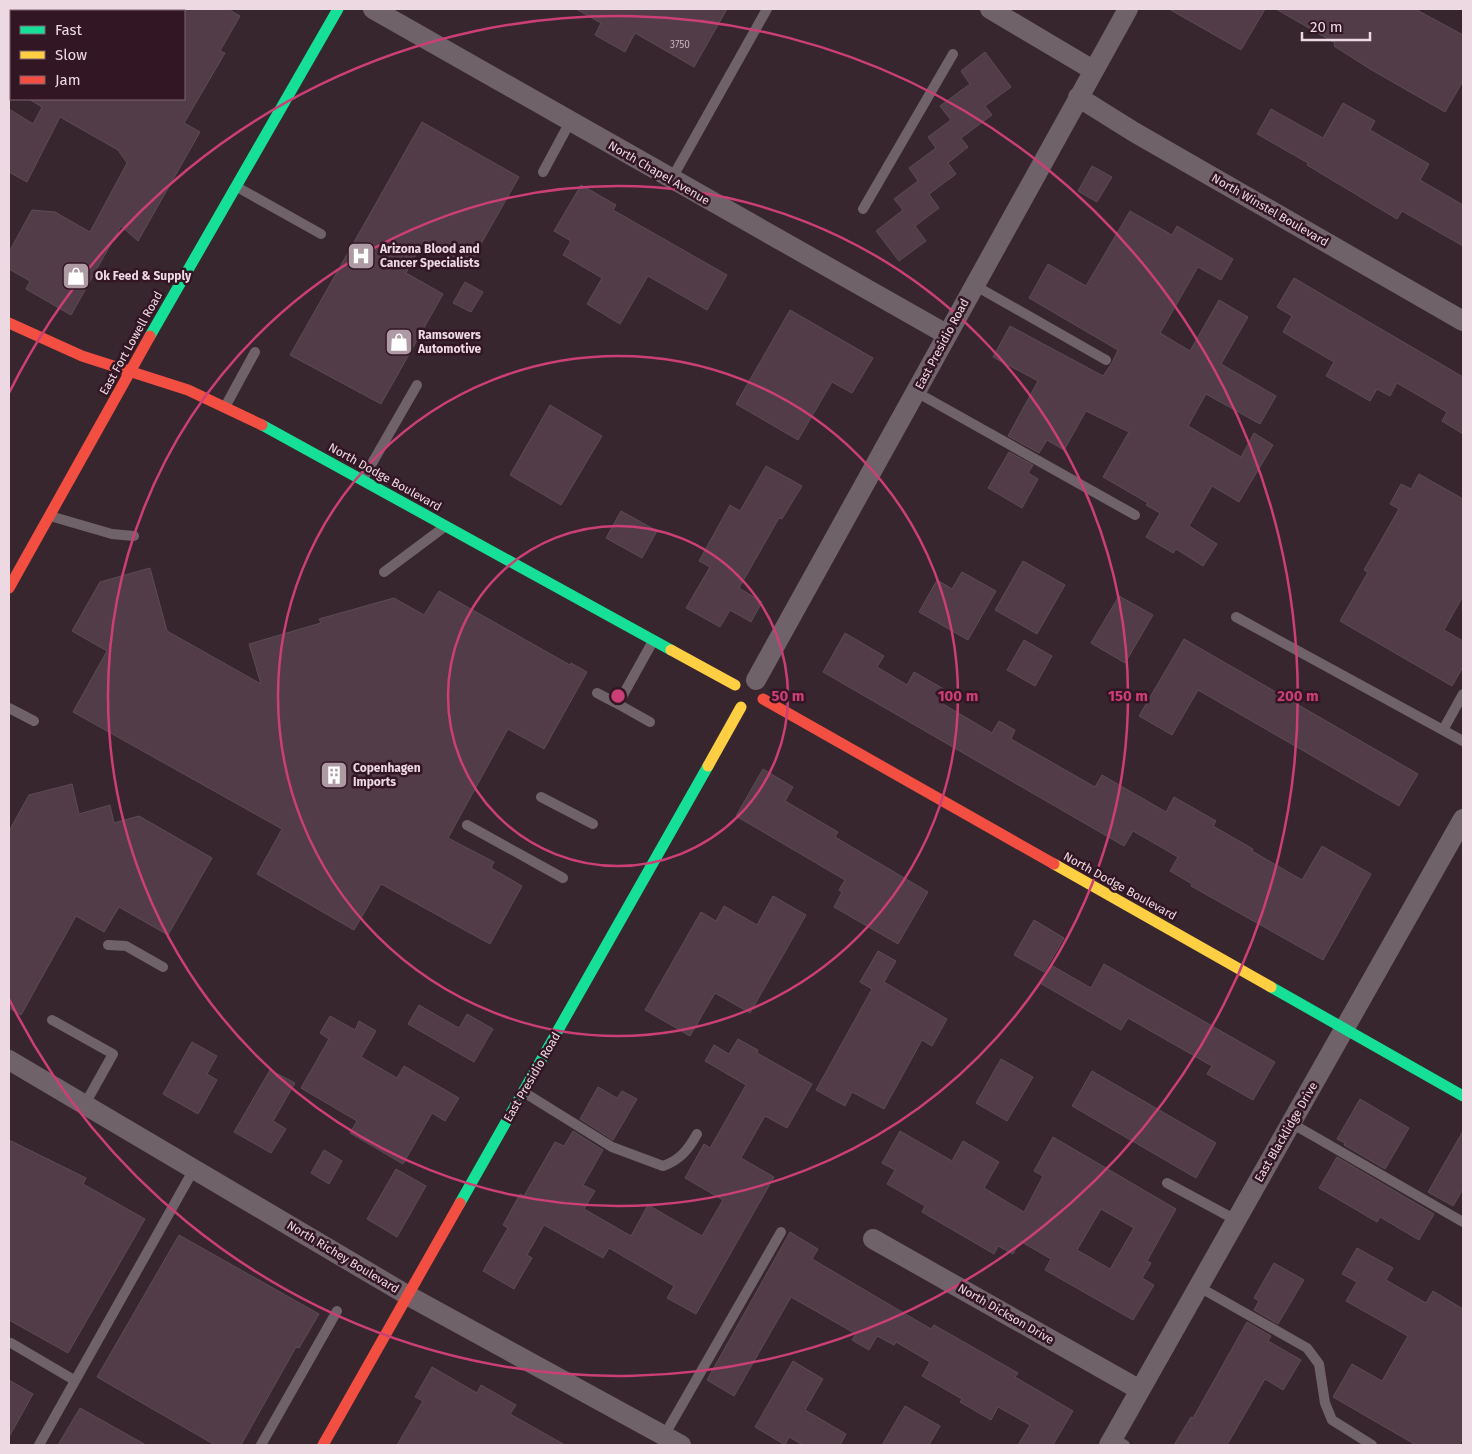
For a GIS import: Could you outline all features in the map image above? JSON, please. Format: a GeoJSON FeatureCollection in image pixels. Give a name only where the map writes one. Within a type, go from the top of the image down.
{"type":"FeatureCollection","features":[{"type":"Feature","properties":{"kind":"street","name":"East Fort Lowell Road"},"geometry":{"type":"LineString","coordinates":[[9,586],[129,372],[338,9]]}},
{"type":"Feature","properties":{"kind":"street","name":"North Chapel Avenue"},"geometry":{"type":"LineString","coordinates":[[373,9],[671,180],[946,334]]}},
{"type":"Feature","properties":{"kind":"street"},"geometry":{"type":"LineString","coordinates":[[990,9],[1093,70]]}},
{"type":"Feature","properties":{"kind":"street","name":"East Presidio Road"},"geometry":{"type":"LineString","coordinates":[[756,680],[916,392],[946,334],[1128,9]]}},
{"type":"Feature","properties":{"kind":"street","name":"North Winstel Boulevard"},"geometry":{"type":"LineString","coordinates":[[1078,97],[1142,137],[1463,321]]}},
{"type":"Feature","properties":{"kind":"street","name":"North Dodge Boulevard"},"geometry":{"type":"LineString","coordinates":[[9,323],[82,356],[175,386],[262,425],[654,640],[745,700],[1345,1029],[1463,1096]]}},
{"type":"Feature","properties":{"kind":"street"},"geometry":{"type":"LineString","coordinates":[[742,678],[756,680],[763,688],[745,700],[742,678]]}},
{"type":"Feature","properties":{"kind":"street","name":"East Presidio Road"},"geometry":{"type":"LineString","coordinates":[[323,1445],[745,700]]}},
{"type":"Feature","properties":{"kind":"street","name":"East Blacklidge Drive"},"geometry":{"type":"LineString","coordinates":[[1116,1443],[1140,1390],[1463,819]]}},
{"type":"Feature","properties":{"kind":"street","name":"North Richey Boulevard"},"geometry":{"type":"LineString","coordinates":[[9,1060],[407,1295],[682,1445]]}},
{"type":"Feature","properties":{"kind":"street","name":"North Dickson Drive"},"geometry":{"type":"LineString","coordinates":[[873,1239],[1140,1390]]}},
{"type":"Feature","properties":{"kind":"lane"},"geometry":{"type":"LineString","coordinates":[[671,180],[767,9]]}},
{"type":"Feature","properties":{"kind":"lane"},"geometry":{"type":"LineString","coordinates":[[863,209],[953,54]]}},
{"type":"Feature","properties":{"kind":"lane"},"geometry":{"type":"LineString","coordinates":[[543,172],[570,122]]}},
{"type":"Feature","properties":{"kind":"lane"},"geometry":{"type":"LineString","coordinates":[[236,186],[321,234]]}},
{"type":"Feature","properties":{"kind":"lane"},"geometry":{"type":"LineString","coordinates":[[974,285],[1106,360]]}},
{"type":"Feature","properties":{"kind":"lane"},"geometry":{"type":"LineString","coordinates":[[224,408],[255,352]]}},
{"type":"Feature","properties":{"kind":"lane"},"geometry":{"type":"LineString","coordinates":[[363,480],[417,385]]}},
{"type":"Feature","properties":{"kind":"lane"},"geometry":{"type":"LineString","coordinates":[[916,392],[1135,515]]}},
{"type":"Feature","properties":{"kind":"lane"},"geometry":{"type":"LineString","coordinates":[[49,515],[112,534],[134,536]]}},
{"type":"Feature","properties":{"kind":"lane"},"geometry":{"type":"LineString","coordinates":[[384,572],[446,526]]}},
{"type":"Feature","properties":{"kind":"lane"},"geometry":{"type":"LineString","coordinates":[[1236,616],[1463,741]]}},
{"type":"Feature","properties":{"kind":"lane"},"geometry":{"type":"LineString","coordinates":[[618,704],[654,640]]}},
{"type":"Feature","properties":{"kind":"lane"},"geometry":{"type":"LineString","coordinates":[[597,693],[650,722]]}},
{"type":"Feature","properties":{"kind":"lane"},"geometry":{"type":"LineString","coordinates":[[1443,730],[1463,694]]}},
{"type":"Feature","properties":{"kind":"lane"},"geometry":{"type":"LineString","coordinates":[[9,708],[34,721]]}},
{"type":"Feature","properties":{"kind":"lane"},"geometry":{"type":"LineString","coordinates":[[541,797],[593,824]]}},
{"type":"Feature","properties":{"kind":"lane"},"geometry":{"type":"LineString","coordinates":[[467,825],[563,878]]}},
{"type":"Feature","properties":{"kind":"lane"},"geometry":{"type":"LineString","coordinates":[[108,945],[126,946],[163,968]]}},
{"type":"Feature","properties":{"kind":"lane"},"geometry":{"type":"LineString","coordinates":[[52,1020],[113,1054],[84,1104]]}},
{"type":"Feature","properties":{"kind":"lane"},"geometry":{"type":"LineString","coordinates":[[524,1093],[612,1147],[663,1166],[675,1162],[688,1150],[697,1134]]}},
{"type":"Feature","properties":{"kind":"lane"},"geometry":{"type":"LineString","coordinates":[[1291,1123],[1463,1222]]}},
{"type":"Feature","properties":{"kind":"lane"},"geometry":{"type":"LineString","coordinates":[[38,1445],[194,1169]]}},
{"type":"Feature","properties":{"kind":"lane"},"geometry":{"type":"LineString","coordinates":[[1166,1183],[1236,1220]]}},
{"type":"Feature","properties":{"kind":"lane"},"geometry":{"type":"LineString","coordinates":[[664,1436],[781,1232]]}},
{"type":"Feature","properties":{"kind":"lane"},"geometry":{"type":"LineString","coordinates":[[1199,1286],[1306,1348],[1319,1364],[1324,1402],[1332,1420],[1372,1445]]}},
{"type":"Feature","properties":{"kind":"lane"},"geometry":{"type":"LineString","coordinates":[[261,1445],[337,1311]]}},
{"type":"Feature","properties":{"kind":"lane"},"geometry":{"type":"LineString","coordinates":[[11,1343],[74,1380]]}},
{"type":"Feature","properties":{"kind":"building"},"geometry":{"type":"Polygon","coordinates":[[[228,9],[240,16],[220,51],[225,53],[184,123],[200,132],[138,241],[121,226],[71,315],[26,289],[30,281],[9,269],[9,252],[32,210],[55,212],[90,232],[127,163],[118,150],[60,117],[27,182],[9,172],[9,109],[33,124],[42,107],[31,100],[185,100],[184,10],[228,9]]]}},
{"type":"Feature","properties":{"kind":"building"},"geometry":{"type":"Polygon","coordinates":[[[576,9],[727,9],[694,67],[635,33],[625,52],[595,35],[601,23],[576,9]]]}},
{"type":"Feature","properties":{"kind":"building"},"geometry":{"type":"Polygon","coordinates":[[[1169,9],[1265,9],[1241,50],[1169,9]]]}},
{"type":"Feature","properties":{"kind":"building"},"geometry":{"type":"Polygon","coordinates":[[[1276,9],[1415,9],[1463,35],[1463,81],[1445,112],[1370,69],[1334,46],[1335,43],[1276,9]]]}},
{"type":"Feature","properties":{"kind":"building"},"geometry":{"type":"Polygon","coordinates":[[[985,52],[1011,87],[985,106],[992,115],[961,138],[968,147],[948,163],[956,174],[929,194],[939,208],[915,226],[926,241],[899,261],[876,231],[903,210],[894,199],[918,181],[909,168],[936,148],[928,137],[951,120],[940,106],[970,84],[961,71],[985,52]]]}},
{"type":"Feature","properties":{"kind":"building"},"geometry":{"type":"Polygon","coordinates":[[[1343,103],[1375,121],[1370,130],[1429,164],[1420,180],[1463,205],[1463,246],[1402,211],[1397,219],[1307,165],[1308,163],[1257,134],[1271,109],[1323,138],[1343,103]]]}},
{"type":"Feature","properties":{"kind":"building"},"geometry":{"type":"Polygon","coordinates":[[[422,122],[519,177],[469,265],[424,240],[406,273],[443,294],[381,404],[290,355],[422,122]]]}},
{"type":"Feature","properties":{"kind":"building"},"geometry":{"type":"Polygon","coordinates":[[[1092,166],[1112,177],[1097,202],[1078,191],[1092,166]]]}},
{"type":"Feature","properties":{"kind":"building"},"geometry":{"type":"Polygon","coordinates":[[[581,185],[616,205],[613,210],[727,275],[707,310],[648,276],[620,324],[587,304],[602,278],[563,255],[571,241],[554,231],[581,185]]]}},
{"type":"Feature","properties":{"kind":"building"},"geometry":{"type":"Polygon","coordinates":[[[1130,211],[1172,235],[1177,226],[1233,259],[1221,280],[1198,267],[1160,333],[1190,351],[1219,300],[1248,317],[1221,364],[1276,396],[1260,424],[1206,394],[1188,426],[1241,457],[1254,433],[1273,445],[1239,502],[1212,486],[1189,526],[1217,544],[1203,566],[1176,549],[1173,553],[1146,537],[1160,513],[1146,505],[1148,503],[1103,477],[1129,432],[1086,411],[1064,450],[1047,440],[1039,453],[1008,436],[1038,381],[993,357],[1010,326],[1103,376],[1112,363],[1118,350],[1029,298],[1048,264],[1086,286],[1130,211]]]}},
{"type":"Feature","properties":{"kind":"building"},"geometry":{"type":"Polygon","coordinates":[[[1294,278],[1463,377],[1463,434],[1442,421],[1447,412],[1397,383],[1390,396],[1377,389],[1370,401],[1326,376],[1334,362],[1283,332],[1292,316],[1277,307],[1294,278]]]}},
{"type":"Feature","properties":{"kind":"building"},"geometry":{"type":"Polygon","coordinates":[[[465,282],[483,292],[471,312],[453,303],[465,282]]]}},
{"type":"Feature","properties":{"kind":"building"},"geometry":{"type":"Polygon","coordinates":[[[790,310],[873,358],[852,393],[832,382],[798,440],[736,404],[790,310]]]}},
{"type":"Feature","properties":{"kind":"building"},"geometry":{"type":"Polygon","coordinates":[[[550,405],[602,436],[561,505],[510,475],[550,405]]]}},
{"type":"Feature","properties":{"kind":"building"},"geometry":{"type":"Polygon","coordinates":[[[1009,452],[1033,465],[1028,473],[1038,479],[1022,508],[988,488],[1009,452]]]}},
{"type":"Feature","properties":{"kind":"building"},"geometry":{"type":"Polygon","coordinates":[[[766,466],[802,486],[782,519],[779,518],[739,588],[762,602],[751,622],[730,610],[720,627],[686,608],[710,567],[699,561],[730,505],[740,511],[766,466]]]}},
{"type":"Feature","properties":{"kind":"building"},"geometry":{"type":"Polygon","coordinates":[[[1419,474],[1463,499],[1463,596],[1444,630],[1463,641],[1463,667],[1452,686],[1340,621],[1368,572],[1364,570],[1399,509],[1390,504],[1401,484],[1411,489],[1419,474]]]}},
{"type":"Feature","properties":{"kind":"building"},"geometry":{"type":"Polygon","coordinates":[[[621,511],[657,531],[642,558],[606,538],[621,511]]]}},
{"type":"Feature","properties":{"kind":"building"},"geometry":{"type":"Polygon","coordinates":[[[1023,561],[1065,585],[1037,634],[995,610],[1023,561]]]}},
{"type":"Feature","properties":{"kind":"building","name":"Copenhagen Imports"},"geometry":{"type":"Polygon","coordinates":[[[150,568],[167,631],[261,684],[249,644],[321,623],[319,619],[394,598],[424,615],[439,591],[570,665],[571,663],[587,672],[544,749],[508,729],[448,838],[494,862],[491,868],[522,886],[490,944],[381,884],[354,930],[257,874],[282,829],[73,712],[107,651],[72,631],[100,582],[150,568]]]}},
{"type":"Feature","properties":{"kind":"building"},"geometry":{"type":"Polygon","coordinates":[[[962,572],[996,591],[968,640],[919,612],[937,580],[952,589],[962,572]]]}},
{"type":"Feature","properties":{"kind":"building"},"geometry":{"type":"Polygon","coordinates":[[[1119,596],[1153,615],[1125,663],[1091,643],[1119,596]]]}},
{"type":"Feature","properties":{"kind":"building"},"geometry":{"type":"Polygon","coordinates":[[[845,633],[884,656],[877,667],[907,685],[914,672],[949,692],[943,704],[992,733],[999,721],[1015,730],[1011,739],[1095,787],[1102,775],[1166,812],[1174,797],[1216,821],[1213,826],[1302,880],[1322,846],[1371,874],[1323,960],[1191,886],[1192,884],[1170,871],[1178,857],[1133,831],[1124,846],[823,672],[845,633]]]}},
{"type":"Feature","properties":{"kind":"building"},"geometry":{"type":"Polygon","coordinates":[[[1184,639],[1418,774],[1399,806],[1198,690],[1172,735],[1139,716],[1184,639]]]}},
{"type":"Feature","properties":{"kind":"building"},"geometry":{"type":"Polygon","coordinates":[[[1024,640],[1052,656],[1035,686],[1007,670],[1024,640]]]}},
{"type":"Feature","properties":{"kind":"building"},"geometry":{"type":"Polygon","coordinates":[[[763,769],[793,787],[785,801],[838,832],[835,837],[928,892],[898,944],[834,907],[842,892],[839,890],[845,880],[736,816],[763,769]]]}},
{"type":"Feature","properties":{"kind":"building"},"geometry":{"type":"Polygon","coordinates":[[[72,784],[79,814],[110,805],[114,823],[139,816],[212,858],[168,935],[119,907],[104,932],[76,916],[21,1015],[9,1008],[9,831],[29,795],[72,784]]]}},
{"type":"Feature","properties":{"kind":"building"},"geometry":{"type":"Polygon","coordinates":[[[773,896],[806,915],[750,1013],[715,993],[690,1036],[645,1010],[701,912],[716,921],[724,906],[757,925],[773,896]]]}},
{"type":"Feature","properties":{"kind":"building"},"geometry":{"type":"Polygon","coordinates":[[[1034,920],[1064,938],[1044,972],[1014,955],[1034,920]]]}},
{"type":"Feature","properties":{"kind":"building"},"geometry":{"type":"Polygon","coordinates":[[[878,951],[896,961],[884,982],[947,1019],[932,1046],[922,1040],[884,1109],[852,1092],[845,1106],[816,1090],[872,989],[860,982],[878,951]]]}},
{"type":"Feature","properties":{"kind":"building"},"geometry":{"type":"Polygon","coordinates":[[[1104,964],[1275,1062],[1253,1100],[1207,1074],[1212,1066],[1128,1018],[1121,1030],[1040,983],[1051,965],[1091,988],[1104,964]]]}},
{"type":"Feature","properties":{"kind":"building"},"geometry":{"type":"Polygon","coordinates":[[[419,1005],[459,1028],[467,1014],[493,1029],[474,1062],[408,1024],[419,1005]]]}},
{"type":"Feature","properties":{"kind":"building"},"geometry":{"type":"Polygon","coordinates":[[[330,1016],[355,1030],[359,1021],[376,1031],[361,1057],[397,1078],[404,1066],[459,1098],[445,1121],[432,1113],[403,1164],[350,1133],[357,1121],[301,1088],[329,1039],[320,1033],[330,1016]]]}},
{"type":"Feature","properties":{"kind":"building"},"geometry":{"type":"Polygon","coordinates":[[[738,1039],[758,1050],[757,1053],[812,1084],[787,1128],[765,1116],[741,1158],[774,1177],[696,1314],[667,1298],[674,1286],[609,1248],[603,1258],[544,1225],[527,1255],[532,1258],[514,1289],[483,1271],[508,1228],[503,1225],[520,1194],[524,1196],[555,1142],[564,1146],[573,1131],[603,1150],[583,1185],[595,1191],[584,1209],[631,1236],[648,1205],[702,1236],[723,1200],[685,1178],[704,1144],[710,1148],[746,1085],[705,1061],[714,1045],[729,1054],[738,1039]]]}},
{"type":"Feature","properties":{"kind":"building"},"geometry":{"type":"Polygon","coordinates":[[[192,1042],[217,1056],[207,1074],[217,1080],[198,1114],[163,1094],[192,1042]]]}},
{"type":"Feature","properties":{"kind":"building"},"geometry":{"type":"Polygon","coordinates":[[[1001,1059],[1033,1077],[1007,1121],[976,1103],[1001,1059]]]}},
{"type":"Feature","properties":{"kind":"building"},"geometry":{"type":"Polygon","coordinates":[[[270,1070],[295,1083],[273,1121],[286,1129],[271,1153],[234,1132],[270,1070]]]}},
{"type":"Feature","properties":{"kind":"building"},"geometry":{"type":"Polygon","coordinates":[[[1092,1071],[1216,1143],[1196,1178],[1072,1106],[1092,1071]]]}},
{"type":"Feature","properties":{"kind":"building"},"geometry":{"type":"Polygon","coordinates":[[[598,1087],[617,1098],[622,1091],[637,1099],[613,1140],[580,1119],[598,1087]]]}},
{"type":"Feature","properties":{"kind":"building"},"geometry":{"type":"Polygon","coordinates":[[[1360,1099],[1409,1128],[1385,1169],[1337,1139],[1360,1099]]]}},
{"type":"Feature","properties":{"kind":"building"},"geometry":{"type":"Polygon","coordinates":[[[900,1131],[952,1161],[963,1141],[999,1162],[984,1188],[1024,1212],[1043,1176],[1034,1171],[1053,1137],[1176,1209],[1147,1261],[1151,1263],[1142,1278],[1154,1285],[1133,1320],[1045,1270],[1051,1259],[1020,1241],[1013,1254],[998,1246],[994,1254],[922,1212],[925,1206],[887,1184],[895,1170],[882,1163],[900,1131]],[[1101,1209],[1077,1250],[1110,1269],[1134,1228],[1101,1209]]]}},
{"type":"Feature","properties":{"kind":"building"},"geometry":{"type":"Polygon","coordinates":[[[1463,1131],[1463,1189],[1453,1206],[1428,1192],[1463,1131]]]}},
{"type":"Feature","properties":{"kind":"building"},"geometry":{"type":"Polygon","coordinates":[[[9,1140],[86,1178],[83,1184],[145,1219],[68,1353],[9,1320],[9,1140]]]}},
{"type":"Feature","properties":{"kind":"building"},"geometry":{"type":"Polygon","coordinates":[[[324,1150],[342,1161],[329,1184],[311,1173],[324,1150]]]}},
{"type":"Feature","properties":{"kind":"building"},"geometry":{"type":"Polygon","coordinates":[[[1337,1157],[1434,1214],[1419,1240],[1380,1217],[1377,1222],[1319,1188],[1337,1157]]]}},
{"type":"Feature","properties":{"kind":"building"},"geometry":{"type":"Polygon","coordinates":[[[396,1169],[426,1186],[397,1237],[367,1219],[396,1169]]]}},
{"type":"Feature","properties":{"kind":"building"},"geometry":{"type":"Polygon","coordinates":[[[790,1232],[818,1249],[812,1259],[931,1329],[934,1325],[1018,1373],[1015,1377],[1073,1411],[1053,1445],[1018,1445],[1030,1425],[998,1407],[991,1420],[960,1402],[962,1399],[922,1376],[930,1362],[896,1342],[894,1345],[877,1336],[869,1350],[852,1340],[856,1334],[791,1297],[734,1396],[707,1380],[790,1232]]]}},
{"type":"Feature","properties":{"kind":"building"},"geometry":{"type":"Polygon","coordinates":[[[179,1235],[319,1314],[299,1348],[296,1347],[241,1445],[215,1445],[97,1377],[179,1235]]]}},
{"type":"Feature","properties":{"kind":"building"},"geometry":{"type":"Polygon","coordinates":[[[1357,1248],[1393,1268],[1386,1280],[1426,1303],[1433,1291],[1463,1309],[1463,1438],[1459,1445],[1416,1445],[1333,1397],[1352,1364],[1382,1381],[1408,1336],[1346,1301],[1357,1282],[1342,1274],[1357,1248]]]}},
{"type":"Feature","properties":{"kind":"building"},"geometry":{"type":"Polygon","coordinates":[[[1274,1263],[1304,1280],[1278,1324],[1254,1310],[1259,1301],[1254,1298],[1274,1263]]]}},
{"type":"Feature","properties":{"kind":"building"},"geometry":{"type":"Polygon","coordinates":[[[1247,1322],[1271,1336],[1268,1341],[1301,1360],[1283,1390],[1265,1379],[1227,1445],[1174,1445],[1191,1417],[1193,1418],[1247,1322]]]}},
{"type":"Feature","properties":{"kind":"building"},"geometry":{"type":"Polygon","coordinates":[[[793,1361],[823,1379],[805,1410],[846,1434],[840,1445],[803,1445],[789,1437],[785,1445],[755,1427],[793,1361]]]}},
{"type":"Feature","properties":{"kind":"building"},"geometry":{"type":"Polygon","coordinates":[[[432,1367],[477,1393],[481,1385],[516,1405],[510,1414],[565,1445],[397,1445],[423,1401],[415,1397],[432,1367]]]}},
{"type":"Feature","properties":{"kind":"building"},"geometry":{"type":"Polygon","coordinates":[[[9,1380],[33,1394],[9,1437],[9,1380]]]}},
{"type":"Feature","properties":{"kind":"building"},"geometry":{"type":"Polygon","coordinates":[[[905,1406],[940,1426],[929,1445],[882,1445],[905,1406]]]}},
{"type":"Feature","properties":{"kind":"building"},"geometry":{"type":"Polygon","coordinates":[[[80,1408],[146,1445],[58,1445],[80,1408]]]}},
{"type":"Feature","properties":{"kind":"traffic: fast"},"geometry":{"type":"LineString","coordinates":[[150,336],[338,9]]}},
{"type":"Feature","properties":{"kind":"traffic: fast"},"geometry":{"type":"LineString","coordinates":[[262,425],[671,650]]}},
{"type":"Feature","properties":{"kind":"traffic: fast"},"geometry":{"type":"LineString","coordinates":[[460,1203],[708,766]]}},
{"type":"Feature","properties":{"kind":"traffic: fast"},"geometry":{"type":"LineString","coordinates":[[1271,987],[1463,1096]]}},
{"type":"Feature","properties":{"kind":"traffic: slow"},"geometry":{"type":"LineString","coordinates":[[671,650],[735,685]]}},
{"type":"Feature","properties":{"kind":"traffic: slow"},"geometry":{"type":"LineString","coordinates":[[708,766],[741,707]]}},
{"type":"Feature","properties":{"kind":"traffic: slow"},"geometry":{"type":"LineString","coordinates":[[1054,864],[1271,987]]}},
{"type":"Feature","properties":{"kind":"traffic: jam"},"geometry":{"type":"LineString","coordinates":[[9,323],[82,356],[188,390],[262,425]]}},
{"type":"Feature","properties":{"kind":"traffic: jam"},"geometry":{"type":"LineString","coordinates":[[9,588],[150,336]]}},
{"type":"Feature","properties":{"kind":"traffic: jam"},"geometry":{"type":"LineString","coordinates":[[763,699],[1054,864]]}},
{"type":"Feature","properties":{"kind":"traffic: jam"},"geometry":{"type":"LineString","coordinates":[[323,1445],[460,1203]]}},
{"type":"Feature","properties":{"kind":"place","name":"Arizona Blood and Cancer Specialists"},"geometry":{"type":"Point","coordinates":[361,256]}},
{"type":"Feature","properties":{"kind":"place","name":"Ok Feed & Supply"},"geometry":{"type":"Point","coordinates":[76,276]}},
{"type":"Feature","properties":{"kind":"place","name":"Ramsowers Automotive"},"geometry":{"type":"Point","coordinates":[399,342]}},
{"type":"Feature","properties":{"kind":"place","name":"Copenhagen Imports"},"geometry":{"type":"Point","coordinates":[334,775]}}]}
